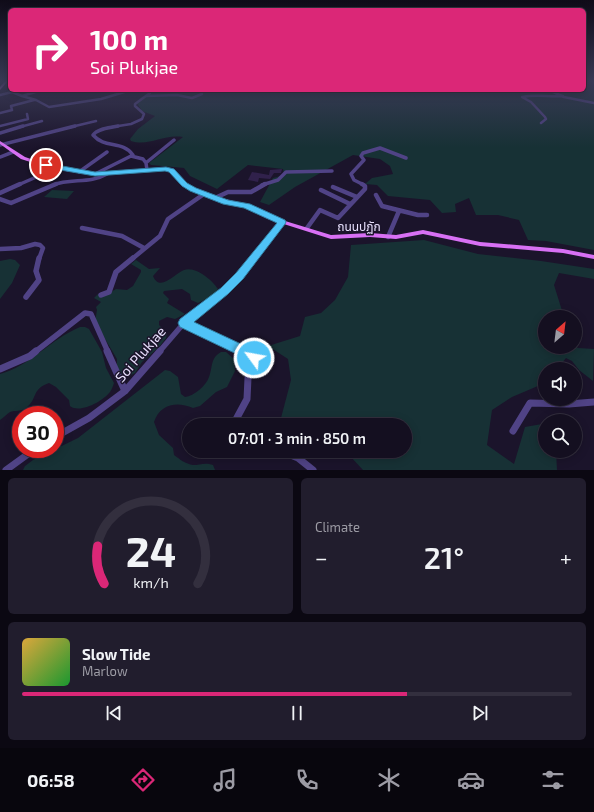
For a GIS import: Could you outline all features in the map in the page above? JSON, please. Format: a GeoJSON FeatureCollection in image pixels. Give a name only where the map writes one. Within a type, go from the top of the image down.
{"type":"FeatureCollection","features":[{"type":"Feature","properties":{"kind":"main road","name":"ถนนปฏัก"},"geometry":{"type":"LineString","coordinates":[[1,143],[23,158],[57,168],[79,172],[107,174],[166,169],[171,171],[184,185],[204,194],[247,206],[282,222],[307,228],[330,237],[370,235],[388,237],[423,232],[480,244],[563,251],[594,257]]}},
{"type":"Feature","properties":{"kind":"street"},"geometry":{"type":"LineString","coordinates":[[0,113],[12,110],[11,106],[24,103]]}},
{"type":"Feature","properties":{"kind":"street"},"geometry":{"type":"LineString","coordinates":[[40,103],[49,107],[79,103]]}},
{"type":"Feature","properties":{"kind":"street"},"geometry":{"type":"LineString","coordinates":[[131,156],[132,153],[119,145],[106,145],[100,142],[93,135],[95,132],[100,130],[134,123],[142,119],[144,114],[135,106],[136,103]]}},
{"type":"Feature","properties":{"kind":"street"},"geometry":{"type":"LineString","coordinates":[[532,103],[545,118],[541,123]]}},
{"type":"Feature","properties":{"kind":"street"},"geometry":{"type":"LineString","coordinates":[[0,126],[28,120],[27,114]]}},
{"type":"Feature","properties":{"kind":"street"},"geometry":{"type":"LineString","coordinates":[[0,133],[42,121]]}},
{"type":"Feature","properties":{"kind":"street"},"geometry":{"type":"LineString","coordinates":[[1,143],[96,121]]}},
{"type":"Feature","properties":{"kind":"street"},"geometry":{"type":"LineString","coordinates":[[147,162],[174,140]]}},
{"type":"Feature","properties":{"kind":"street"},"geometry":{"type":"LineString","coordinates":[[307,228],[320,210],[323,210],[331,217],[338,218],[365,189],[365,186],[354,180],[351,174],[364,160],[361,156],[363,153],[380,148],[406,158]]}},
{"type":"Feature","properties":{"kind":"street"},"geometry":{"type":"LineString","coordinates":[[0,157],[13,152]]}},
{"type":"Feature","properties":{"kind":"street"},"geometry":{"type":"LineString","coordinates":[[79,172],[107,152]]}},
{"type":"Feature","properties":{"kind":"street"},"geometry":{"type":"LineString","coordinates":[[95,174],[131,156],[138,157],[147,162]]}},
{"type":"Feature","properties":{"kind":"street"},"geometry":{"type":"LineString","coordinates":[[147,162],[147,170]]}},
{"type":"Feature","properties":{"kind":"street"},"geometry":{"type":"LineString","coordinates":[[0,193],[57,168]]}},
{"type":"Feature","properties":{"kind":"street"},"geometry":{"type":"LineString","coordinates":[[215,198],[221,193],[229,191],[251,192],[260,186],[278,180],[286,172],[332,170]]}},
{"type":"Feature","properties":{"kind":"street"},"geometry":{"type":"LineString","coordinates":[[0,199],[11,203],[67,180],[96,180],[107,174]]}},
{"type":"Feature","properties":{"kind":"street"},"geometry":{"type":"LineString","coordinates":[[333,187],[357,197]]}},
{"type":"Feature","properties":{"kind":"street"},"geometry":{"type":"LineString","coordinates":[[321,190],[350,204]]}},
{"type":"Feature","properties":{"kind":"street"},"geometry":{"type":"LineString","coordinates":[[101,295],[109,292],[116,272],[160,236],[168,219],[204,194]]}},
{"type":"Feature","properties":{"kind":"street"},"geometry":{"type":"LineString","coordinates":[[376,195],[382,206],[398,211],[427,215]]}},
{"type":"Feature","properties":{"kind":"street"},"geometry":{"type":"LineString","coordinates":[[388,237],[398,211]]}},
{"type":"Feature","properties":{"kind":"street","name":"Soi Plukjae"},"geometry":{"type":"LineString","coordinates":[[64,432],[89,418],[125,391],[184,323],[224,291],[240,276],[282,222]]}},
{"type":"Feature","properties":{"kind":"street"},"geometry":{"type":"LineString","coordinates":[[82,228],[122,236],[144,248]]}},
{"type":"Feature","properties":{"kind":"street"},"geometry":{"type":"LineString","coordinates":[[0,249],[21,248],[35,244],[40,245],[43,248],[36,263],[36,275],[39,280],[26,297]]}},
{"type":"Feature","properties":{"kind":"street"},"geometry":{"type":"LineString","coordinates":[[0,368],[30,356],[85,313],[88,313],[91,314],[125,391]]}},
{"type":"Feature","properties":{"kind":"street"},"geometry":{"type":"LineString","coordinates":[[184,323],[252,355],[254,358],[248,378],[247,399],[237,418]]}},
{"type":"Feature","properties":{"kind":"street"},"geometry":{"type":"LineString","coordinates":[[513,431],[530,403],[569,404],[594,402]]}},
{"type":"Feature","properties":{"kind":"street"},"geometry":{"type":"LineString","coordinates":[[6,470],[23,458]]}},
{"type":"Feature","properties":{"kind":"street"},"geometry":{"type":"LineString","coordinates":[[299,458],[306,462],[313,470]]}},
{"type":"Feature","properties":{"kind":"green space"},"geometry":{"type":"Polygon","coordinates":[[[137,103],[594,103],[594,250],[546,241],[528,240],[519,220],[498,215],[476,215],[469,198],[455,204],[456,212],[442,213],[430,200],[388,196],[377,185],[365,184],[372,178],[393,174],[390,166],[380,159],[353,155],[295,187],[269,205],[260,202],[273,178],[284,175],[283,169],[248,165],[217,189],[190,176],[184,168],[151,165],[149,163],[183,137],[169,137],[150,142],[131,141],[130,139],[138,129],[155,116],[142,111],[137,103]]]}},
{"type":"Feature","properties":{"kind":"green space"},"geometry":{"type":"Polygon","coordinates":[[[52,190],[74,191],[67,199],[44,197],[52,190]]]}},
{"type":"Feature","properties":{"kind":"green space"},"geometry":{"type":"Polygon","coordinates":[[[424,240],[478,254],[594,269],[594,279],[559,273],[554,285],[562,310],[538,310],[538,354],[582,354],[582,348],[594,349],[593,381],[582,372],[582,362],[573,362],[566,358],[563,362],[538,362],[538,386],[512,397],[492,410],[487,445],[514,464],[525,427],[538,425],[538,458],[556,458],[557,470],[363,470],[352,458],[412,458],[412,418],[281,418],[291,380],[288,359],[268,346],[300,336],[305,317],[321,313],[335,300],[348,277],[351,245],[424,240]]]}},
{"type":"Feature","properties":{"kind":"green space"},"geometry":{"type":"Polygon","coordinates":[[[10,259],[15,260],[20,265],[12,283],[0,299],[0,261],[10,259]]]}},
{"type":"Feature","properties":{"kind":"green space"},"geometry":{"type":"Polygon","coordinates":[[[136,260],[149,269],[160,268],[153,276],[156,281],[160,283],[184,270],[189,269],[203,275],[218,289],[215,295],[198,303],[191,300],[190,294],[182,289],[164,291],[163,293],[169,299],[167,303],[185,314],[175,319],[167,317],[159,321],[159,325],[167,333],[166,338],[159,347],[142,362],[135,373],[124,379],[117,368],[117,359],[95,322],[96,307],[101,302],[94,298],[98,294],[106,295],[116,289],[127,290],[133,286],[141,272],[141,270],[131,264],[136,260]]]}},
{"type":"Feature","properties":{"kind":"green space"},"geometry":{"type":"Polygon","coordinates":[[[80,327],[89,329],[102,352],[106,368],[114,383],[107,396],[91,405],[74,408],[70,406],[69,400],[56,387],[49,383],[43,385],[37,391],[30,405],[12,406],[12,412],[0,420],[0,374],[31,359],[69,332],[80,327]]]}},
{"type":"Feature","properties":{"kind":"green space"},"geometry":{"type":"Polygon","coordinates":[[[226,352],[234,359],[235,371],[227,387],[216,392],[200,406],[193,408],[175,405],[165,408],[160,411],[154,422],[159,435],[173,448],[174,455],[193,465],[213,465],[215,470],[23,470],[25,466],[37,458],[64,458],[64,445],[78,438],[165,370],[170,371],[178,377],[181,394],[185,397],[196,393],[207,380],[213,360],[217,354],[226,352]]]}},
{"type":"Feature","properties":{"kind":"building"},"geometry":{"type":"Polygon","coordinates":[[[282,169],[281,173],[274,173],[270,179],[259,178],[258,182],[248,180],[252,172],[269,175],[270,170],[282,169]]]}},
{"type":"Feature","properties":{"kind":"route"},"geometry":{"type":"LineString","coordinates":[[46,165],[95,174],[166,169],[174,173],[184,185],[226,202],[247,206],[270,218],[282,222],[240,276],[211,303],[184,323],[206,332],[252,355],[254,358]]}}]}
